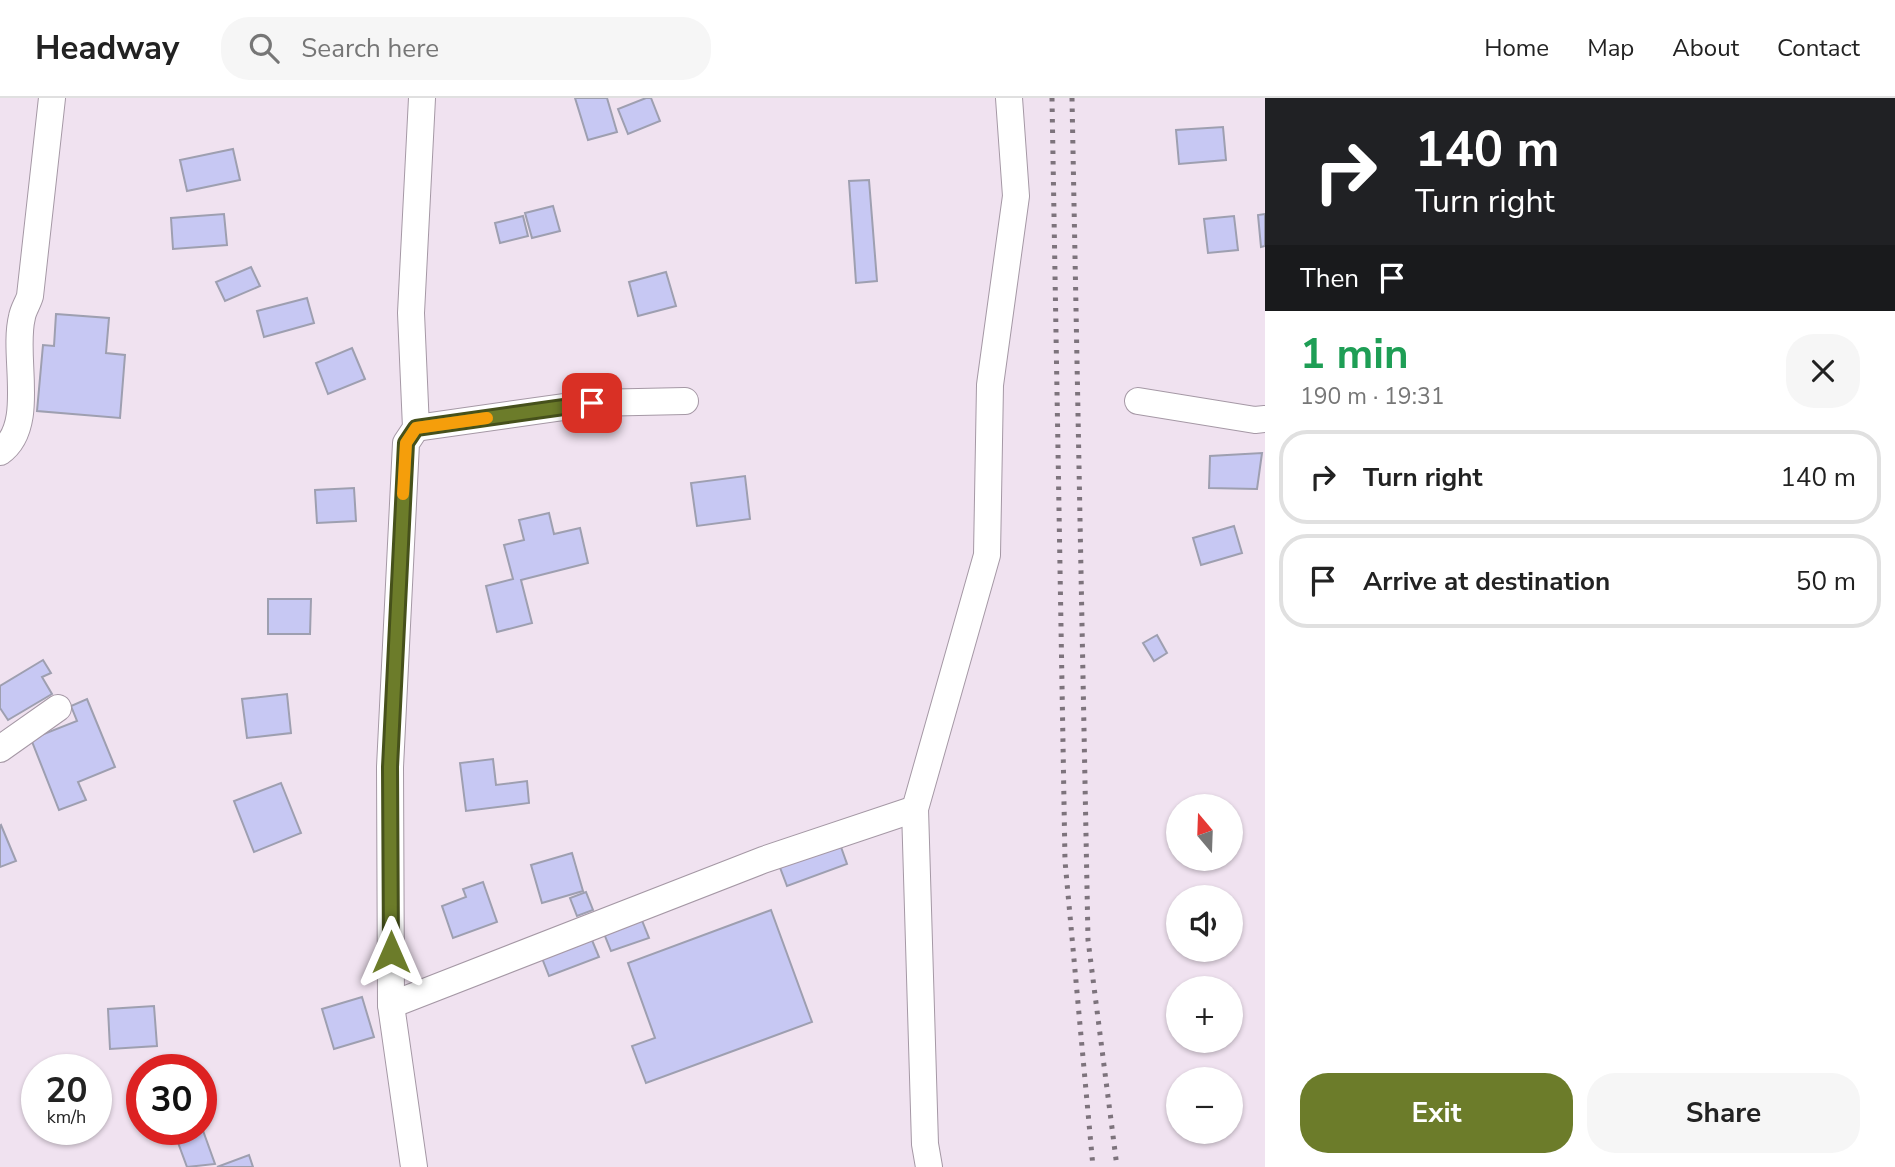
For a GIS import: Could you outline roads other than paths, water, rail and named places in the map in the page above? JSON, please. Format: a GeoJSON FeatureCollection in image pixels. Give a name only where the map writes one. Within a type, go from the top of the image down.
{"type":"FeatureCollection","features":[{"type":"Feature","properties":{"kind":"street"},"geometry":{"type":"LineString","coordinates":[[0,452],[12,444],[19,418],[11,315],[30,296],[51,98]]}},
{"type":"Feature","properties":{"kind":"street"},"geometry":{"type":"LineString","coordinates":[[414,1167],[391,1005],[390,767],[406,443],[416,428],[411,313],[422,98]]}},
{"type":"Feature","properties":{"kind":"street"},"geometry":{"type":"LineString","coordinates":[[929,1167],[925,1144],[915,809],[987,555],[990,386],[1016,196],[1009,98]]}},
{"type":"Feature","properties":{"kind":"street"},"geometry":{"type":"LineString","coordinates":[[416,428],[592,403],[685,401]]}},
{"type":"Feature","properties":{"kind":"street"},"geometry":{"type":"LineString","coordinates":[[1138,401],[1255,421],[1265,419]]}},
{"type":"Feature","properties":{"kind":"street"},"geometry":{"type":"LineString","coordinates":[[0,749],[58,708]]}},
{"type":"Feature","properties":{"kind":"street"},"geometry":{"type":"LineString","coordinates":[[391,1005],[763,860],[915,809]]}},
{"type":"Feature","properties":{"kind":"railway"},"geometry":{"type":"LineString","coordinates":[[1052,98],[1065,861],[1093,1167]]}},
{"type":"Feature","properties":{"kind":"railway"},"geometry":{"type":"LineString","coordinates":[[1072,98],[1088,940],[1117,1167]]}}]}
